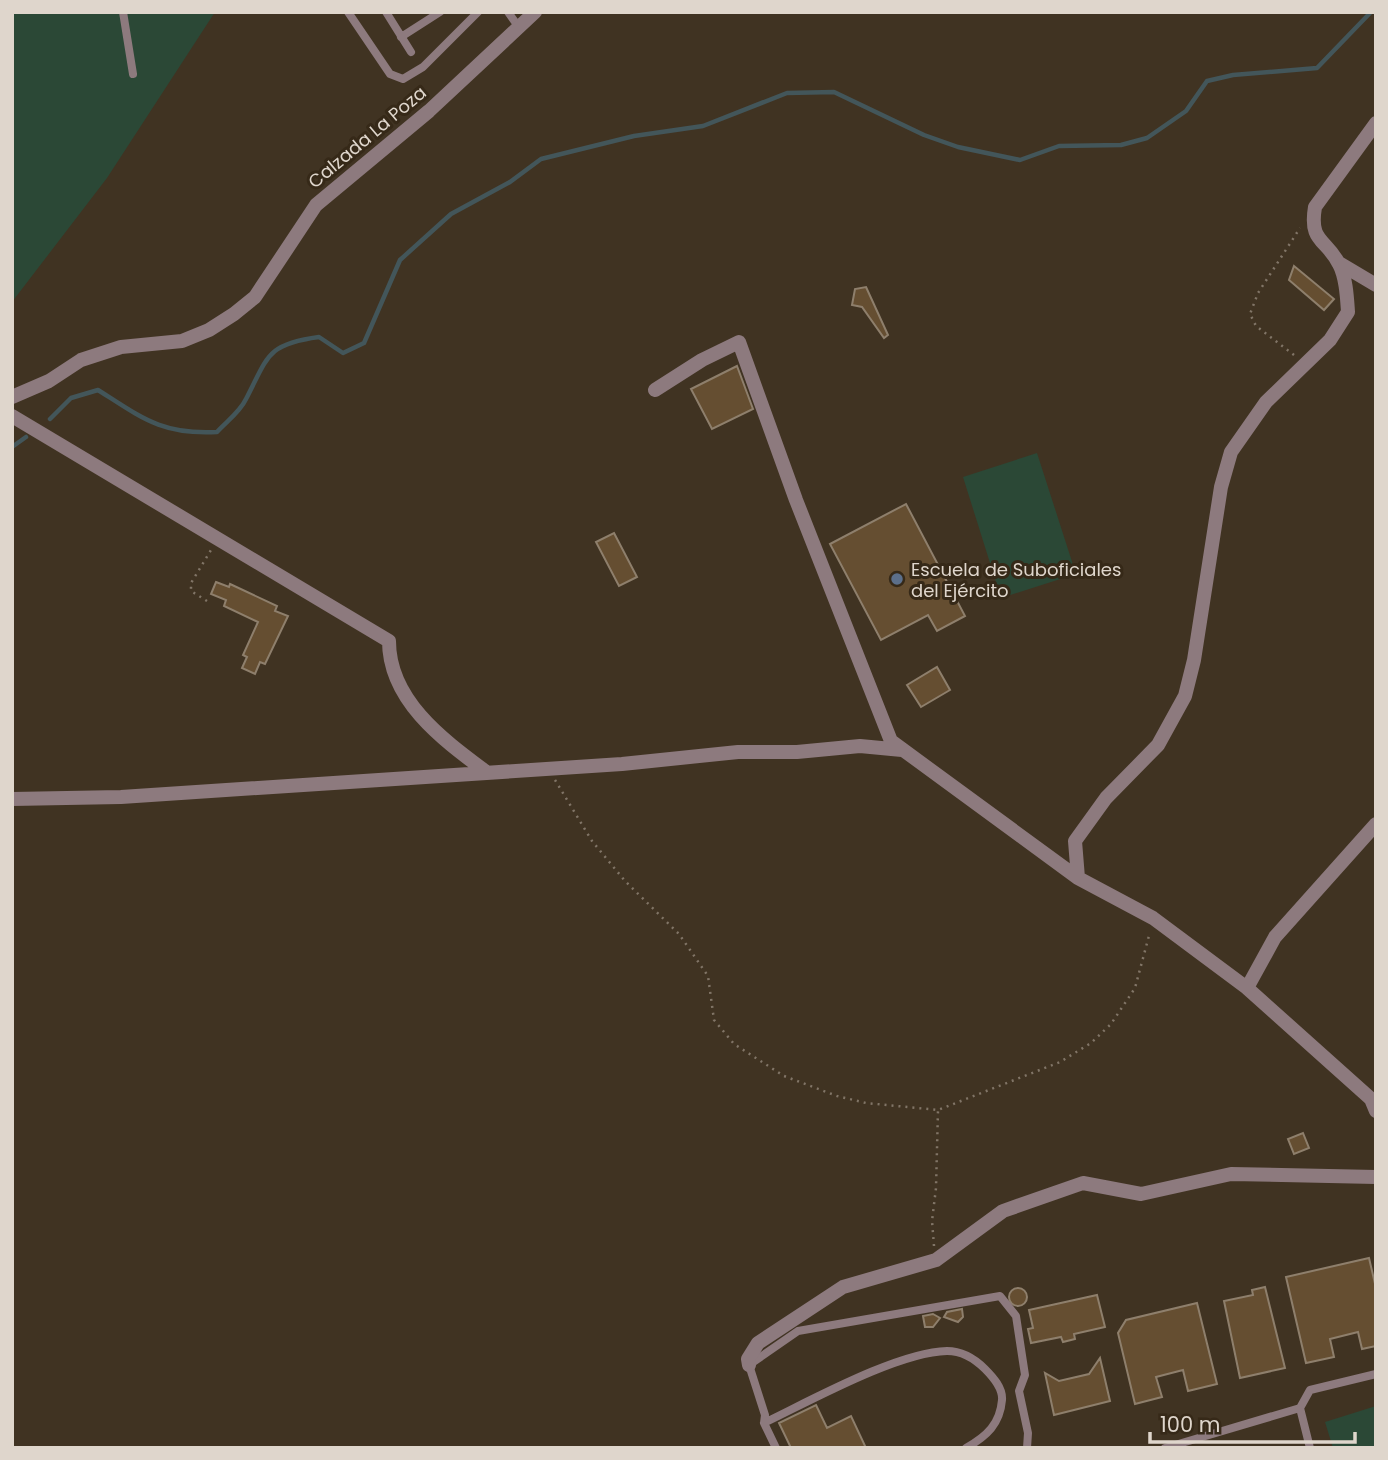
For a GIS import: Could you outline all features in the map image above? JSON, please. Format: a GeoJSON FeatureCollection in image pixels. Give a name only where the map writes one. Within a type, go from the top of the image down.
{"type":"FeatureCollection","features":[{"type":"Feature","properties":{"kind":"street","name":"Calzada La Poza"},"geometry":{"type":"LineString","coordinates":[[12,397],[50,381],[81,360],[121,347],[182,341],[209,330],[234,314],[255,297],[316,205],[429,111],[535,12]]}},
{"type":"Feature","properties":{"kind":"street"},"geometry":{"type":"LineString","coordinates":[[1376,123],[1315,207],[1313,219],[1317,239],[1339,263],[1376,285]]}},
{"type":"Feature","properties":{"kind":"street"},"geometry":{"type":"LineString","coordinates":[[1077,878],[1075,841],[1106,798],[1158,745],[1185,696],[1194,660],[1221,487],[1231,452],[1266,402],[1330,340],[1348,312],[1339,263]]}},
{"type":"Feature","properties":{"kind":"street"},"geometry":{"type":"LineString","coordinates":[[655,390],[702,360],[739,342],[796,500],[891,740],[1077,878],[1153,918],[1248,988],[1370,1099],[1376,1111]]}},
{"type":"Feature","properties":{"kind":"street"},"geometry":{"type":"LineString","coordinates":[[12,416],[389,641],[389,660],[421,719],[485,771]]}},
{"type":"Feature","properties":{"kind":"street"},"geometry":{"type":"LineString","coordinates":[[12,799],[121,797],[485,771],[548,769],[738,752],[797,752],[860,746],[904,750]]}},
{"type":"Feature","properties":{"kind":"street"},"geometry":{"type":"LineString","coordinates":[[1248,988],[1275,937],[1376,824]]}},
{"type":"Feature","properties":{"kind":"street"},"geometry":{"type":"LineString","coordinates":[[749,1365],[748,1359],[758,1343],[843,1287],[885,1277],[896,1270],[936,1260],[1003,1211],[1083,1183],[1141,1194],[1231,1174],[1376,1177]]}},
{"type":"Feature","properties":{"kind":"lane"},"geometry":{"type":"LineString","coordinates":[[123,12],[133,74]]}},
{"type":"Feature","properties":{"kind":"lane"},"geometry":{"type":"LineString","coordinates":[[348,12],[390,74],[403,79],[422,67],[478,12]]}},
{"type":"Feature","properties":{"kind":"lane"},"geometry":{"type":"LineString","coordinates":[[386,12],[411,52]]}},
{"type":"Feature","properties":{"kind":"lane"},"geometry":{"type":"LineString","coordinates":[[401,37],[440,12]]}},
{"type":"Feature","properties":{"kind":"lane"},"geometry":{"type":"LineString","coordinates":[[508,12],[518,26]]}},
{"type":"Feature","properties":{"kind":"lane"},"geometry":{"type":"LineString","coordinates":[[776,1448],[764,1423],[765,1415],[749,1365],[798,1331],[1000,1296],[1016,1316],[1025,1375],[1019,1391],[1028,1433],[1027,1448]]}},
{"type":"Feature","properties":{"kind":"lane"},"geometry":{"type":"LineString","coordinates":[[764,1423],[861,1377],[948,1351],[973,1357],[991,1375],[1003,1393],[1001,1417],[985,1437],[966,1448]]}},
{"type":"Feature","properties":{"kind":"lane"},"geometry":{"type":"LineString","coordinates":[[1310,1448],[1300,1408],[1310,1390],[1376,1374]]}},
{"type":"Feature","properties":{"kind":"lane"},"geometry":{"type":"LineString","coordinates":[[1003,1393],[1019,1391]]}},
{"type":"Feature","properties":{"kind":"lane"},"geometry":{"type":"LineString","coordinates":[[1165,1448],[1300,1408]]}},
{"type":"Feature","properties":{"kind":"path"},"geometry":{"type":"LineString","coordinates":[[1305,364],[1256,326],[1250,314],[1258,293],[1296,231],[1313,219]]}},
{"type":"Feature","properties":{"kind":"path"},"geometry":{"type":"LineString","coordinates":[[206,601],[191,591],[191,583],[218,538]]}},
{"type":"Feature","properties":{"kind":"path"},"geometry":{"type":"LineString","coordinates":[[548,769],[592,841],[625,881],[679,934],[708,976],[714,1020],[734,1044],[784,1076],[836,1096],[866,1103],[938,1110],[1060,1062],[1091,1043],[1111,1024],[1135,988],[1153,918]]}},
{"type":"Feature","properties":{"kind":"path"},"geometry":{"type":"LineString","coordinates":[[936,1260],[932,1221],[936,1188],[938,1110]]}},
{"type":"Feature","properties":{"kind":"green space"},"geometry":{"type":"Polygon","coordinates":[[[12,12],[215,12],[107,178],[12,302],[12,12]]]}},
{"type":"Feature","properties":{"kind":"green space"},"geometry":{"type":"Polygon","coordinates":[[[1037,453],[1076,574],[1001,598],[963,477],[1037,453]]]}},
{"type":"Feature","properties":{"kind":"green space"},"geometry":{"type":"Polygon","coordinates":[[[1376,1406],[1376,1448],[1333,1448],[1325,1422],[1376,1406]]]}},
{"type":"Feature","properties":{"kind":"building"},"geometry":{"type":"Polygon","coordinates":[[[1294,266],[1334,299],[1324,310],[1289,280],[1294,266]]]}},
{"type":"Feature","properties":{"kind":"building"},"geometry":{"type":"Polygon","coordinates":[[[866,287],[888,335],[884,338],[862,307],[852,305],[855,289],[866,287]]]}},
{"type":"Feature","properties":{"kind":"building"},"geometry":{"type":"Polygon","coordinates":[[[737,366],[753,409],[712,429],[691,389],[737,366]]]}},
{"type":"Feature","properties":{"kind":"building","name":"Escuela de Suboficiales del Ejército"},"geometry":{"type":"Polygon","coordinates":[[[906,504],[965,616],[937,631],[928,615],[881,640],[830,544],[906,504]]]}},
{"type":"Feature","properties":{"kind":"building"},"geometry":{"type":"Polygon","coordinates":[[[614,533],[637,577],[619,586],[596,542],[614,533]]]}},
{"type":"Feature","properties":{"kind":"building"},"geometry":{"type":"Polygon","coordinates":[[[216,582],[229,587],[230,584],[277,606],[275,611],[288,616],[265,664],[260,662],[255,674],[242,668],[247,657],[243,655],[258,622],[224,606],[226,600],[211,594],[216,582]]]}},
{"type":"Feature","properties":{"kind":"building"},"geometry":{"type":"Polygon","coordinates":[[[937,667],[950,690],[921,707],[907,685],[937,667]]]}},
{"type":"Feature","properties":{"kind":"building"},"geometry":{"type":"Polygon","coordinates":[[[1303,1133],[1309,1148],[1294,1154],[1288,1139],[1303,1133]]]}},
{"type":"Feature","properties":{"kind":"building"},"geometry":{"type":"Polygon","coordinates":[[[1369,1258],[1376,1288],[1376,1346],[1362,1349],[1358,1332],[1330,1339],[1334,1357],[1306,1363],[1286,1277],[1369,1258]]]}},
{"type":"Feature","properties":{"kind":"building"},"geometry":{"type":"Polygon","coordinates":[[[1265,1287],[1285,1368],[1240,1378],[1224,1301],[1253,1295],[1252,1290],[1265,1287]]]}},
{"type":"Feature","properties":{"kind":"building"},"geometry":{"type":"Polygon","coordinates":[[[1018,1288],[1024,1291],[1027,1297],[1024,1303],[1018,1306],[1012,1303],[1009,1297],[1012,1291],[1018,1288]]]}},
{"type":"Feature","properties":{"kind":"building"},"geometry":{"type":"Polygon","coordinates":[[[1097,1295],[1105,1327],[1074,1334],[1075,1339],[1063,1342],[1061,1337],[1031,1343],[1028,1329],[1033,1328],[1029,1310],[1097,1295]]]}},
{"type":"Feature","properties":{"kind":"building"},"geometry":{"type":"Polygon","coordinates":[[[1197,1303],[1217,1384],[1188,1391],[1183,1370],[1156,1377],[1162,1397],[1135,1404],[1118,1333],[1126,1320],[1197,1303]]]}},
{"type":"Feature","properties":{"kind":"building"},"geometry":{"type":"Polygon","coordinates":[[[962,1309],[963,1317],[958,1322],[944,1317],[947,1312],[962,1309]]]}},
{"type":"Feature","properties":{"kind":"building"},"geometry":{"type":"Polygon","coordinates":[[[933,1314],[940,1318],[933,1327],[925,1327],[923,1316],[933,1314]]]}},
{"type":"Feature","properties":{"kind":"building"},"geometry":{"type":"Polygon","coordinates":[[[1100,1358],[1110,1401],[1054,1415],[1045,1373],[1059,1381],[1089,1374],[1100,1358]]]}},
{"type":"Feature","properties":{"kind":"building"},"geometry":{"type":"Polygon","coordinates":[[[816,1405],[827,1428],[851,1416],[866,1448],[791,1448],[779,1423],[816,1405]]]}},
{"type":"Feature","properties":{"kind":"waterway"},"geometry":{"type":"LineString","coordinates":[[50,419],[71,398],[98,390],[153,423],[181,431],[217,432],[240,408],[265,363],[278,349],[319,337],[343,353],[364,343],[400,260],[451,214],[510,182],[541,159],[634,136],[703,126],[787,93],[834,92],[924,135],[958,147],[1020,160],[1059,146],[1121,145],[1147,138],[1186,111],[1207,81],[1233,75],[1317,68],[1371,12]]}},
{"type":"Feature","properties":{"kind":"waterway"},"geometry":{"type":"LineString","coordinates":[[12,447],[26,437]]}},
{"type":"Feature","properties":{"kind":"place","name":"Escuela de Suboficiales del Ejército"},"geometry":{"type":"Point","coordinates":[897,579]}}]}
